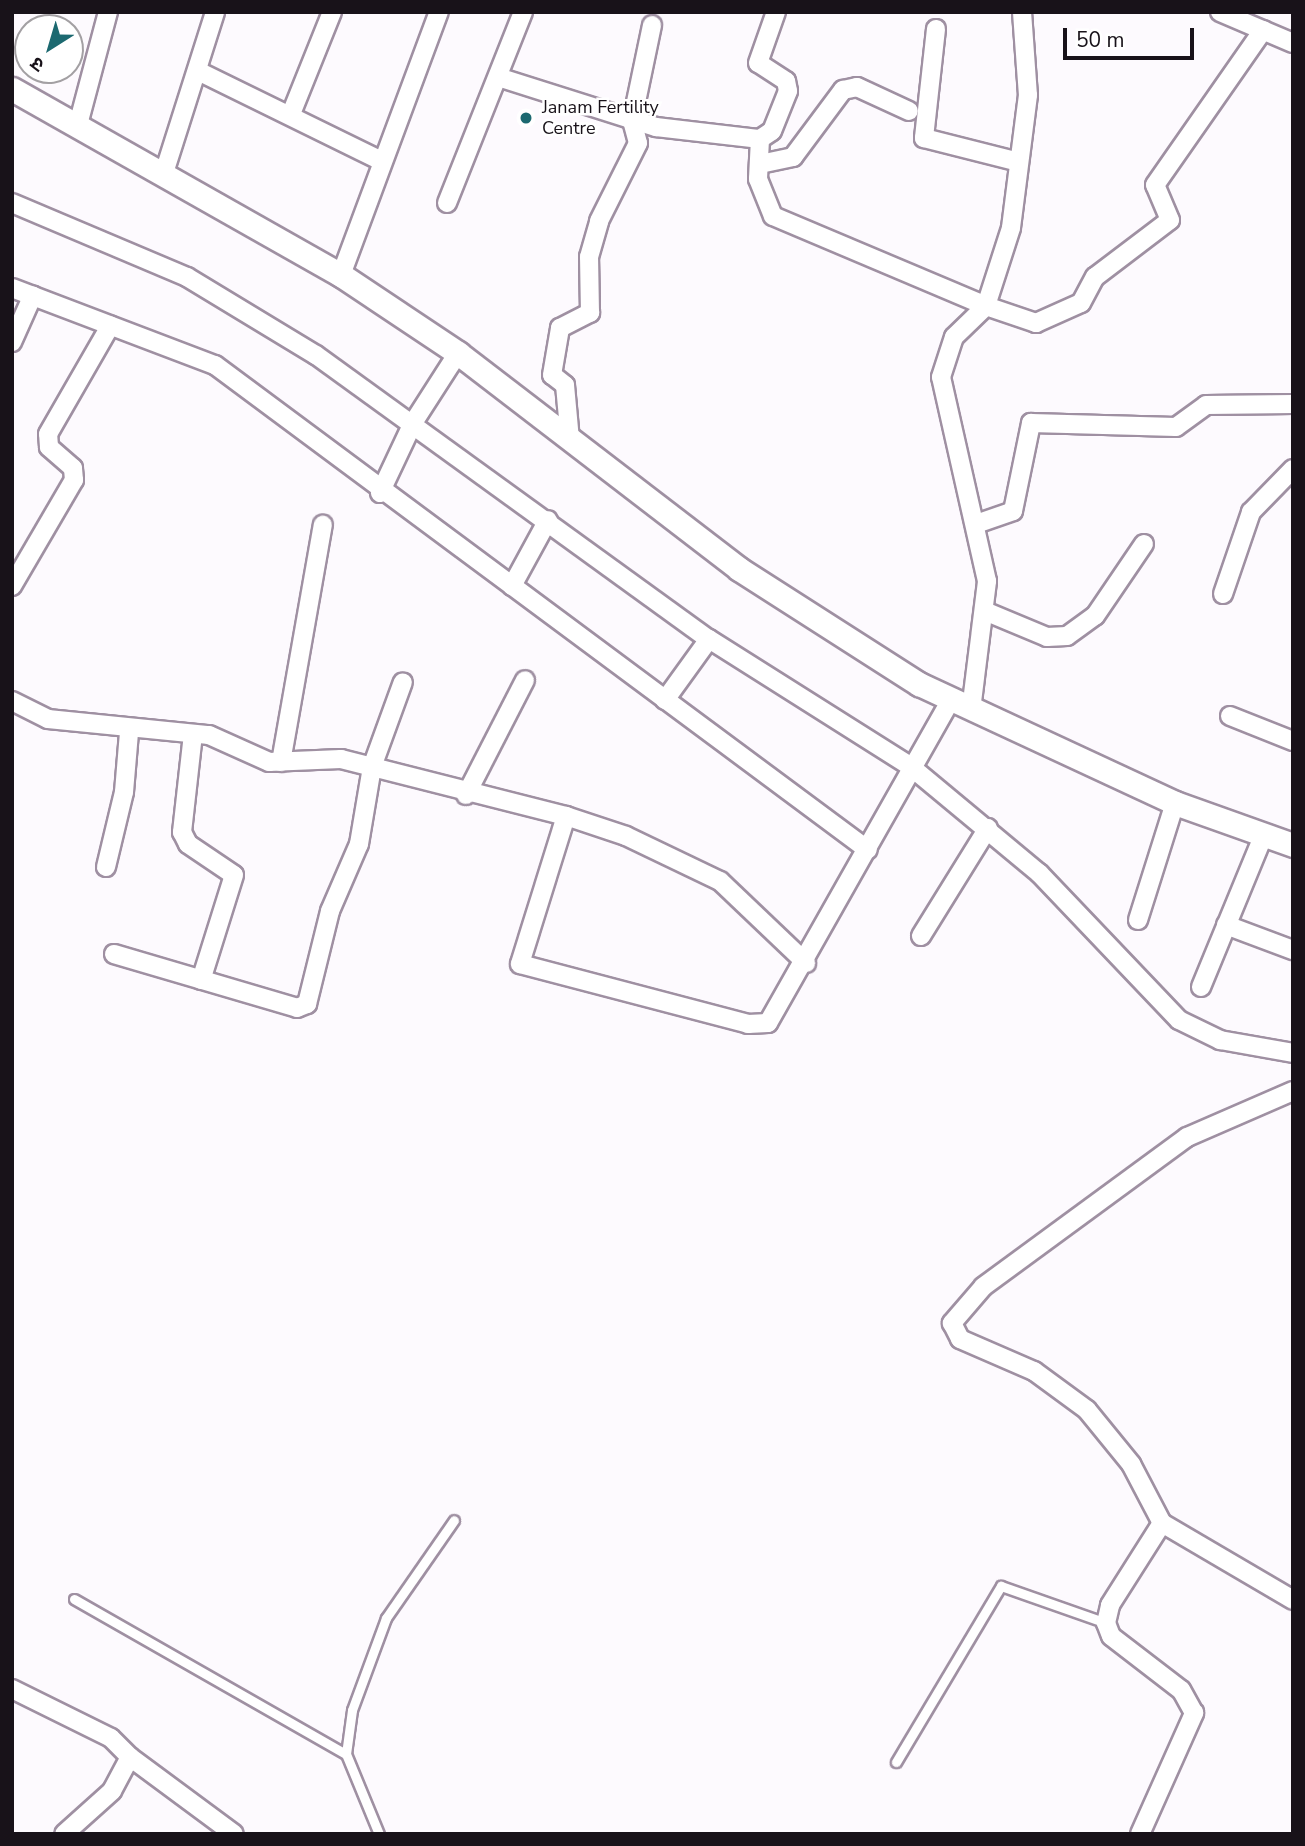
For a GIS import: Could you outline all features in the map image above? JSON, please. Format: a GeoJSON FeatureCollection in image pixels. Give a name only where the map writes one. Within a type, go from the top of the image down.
{"type":"FeatureCollection","features":[{"type":"Feature","properties":{"kind":"street"},"geometry":{"type":"LineString","coordinates":[[79,121],[108,12]]}},
{"type":"Feature","properties":{"kind":"street"},"geometry":{"type":"LineString","coordinates":[[164,173],[200,72],[215,12]]}},
{"type":"Feature","properties":{"kind":"street"},"geometry":{"type":"LineString","coordinates":[[291,114],[332,12]]}},
{"type":"Feature","properties":{"kind":"street"},"geometry":{"type":"LineString","coordinates":[[341,275],[439,12]]}},
{"type":"Feature","properties":{"kind":"street"},"geometry":{"type":"LineString","coordinates":[[447,203],[523,12]]}},
{"type":"Feature","properties":{"kind":"street"},"geometry":{"type":"LineString","coordinates":[[498,77],[632,121],[760,139],[772,131],[788,91],[786,81],[758,63],[776,12]]}},
{"type":"Feature","properties":{"kind":"street"},"geometry":{"type":"LineString","coordinates":[[566,816],[520,953],[527,969],[759,1025],[779,1013],[923,744],[934,727],[961,705],[987,612],[976,524],[941,377],[954,337],[986,306],[1007,246],[1028,80],[1022,12]]}},
{"type":"Feature","properties":{"kind":"street"},"geometry":{"type":"LineString","coordinates":[[1220,12],[1293,43]]}},
{"type":"Feature","properties":{"kind":"street"},"geometry":{"type":"LineString","coordinates":[[570,440],[565,385],[552,375],[561,328],[590,313],[589,257],[599,221],[638,143],[632,121],[652,25]]}},
{"type":"Feature","properties":{"kind":"street"},"geometry":{"type":"LineString","coordinates":[[936,29],[924,138],[1019,162]]}},
{"type":"Feature","properties":{"kind":"street"},"geometry":{"type":"LineString","coordinates":[[760,139],[764,205],[773,216],[986,306],[1042,322],[1059,308],[1081,303],[1095,277],[1167,223],[1171,212],[1154,195],[1155,185],[1263,30]]}},
{"type":"Feature","properties":{"kind":"street"},"geometry":{"type":"LineString","coordinates":[[200,72],[291,114],[382,161]]}},
{"type":"Feature","properties":{"kind":"street"},"geometry":{"type":"LineString","coordinates":[[760,164],[793,156],[843,90],[856,87],[909,111]]}},
{"type":"Feature","properties":{"kind":"street"},"geometry":{"type":"LineString","coordinates":[[12,89],[79,121],[341,275],[458,353],[739,569],[961,705],[1175,803],[1293,845]]}},
{"type":"Feature","properties":{"kind":"street"},"geometry":{"type":"LineString","coordinates":[[12,203],[187,277],[413,423],[709,639],[910,766],[988,828],[1179,1020],[1220,1040],[1293,1053]]}},
{"type":"Feature","properties":{"kind":"street"},"geometry":{"type":"LineString","coordinates":[[12,288],[215,365],[380,493],[512,586],[868,850]]}},
{"type":"Feature","properties":{"kind":"street"},"geometry":{"type":"LineString","coordinates":[[12,342],[33,295]]}},
{"type":"Feature","properties":{"kind":"street"},"geometry":{"type":"LineString","coordinates":[[12,586],[74,480],[69,463],[49,447],[48,435],[110,326]]}},
{"type":"Feature","properties":{"kind":"street"},"geometry":{"type":"LineString","coordinates":[[380,493],[413,423],[458,353]]}},
{"type":"Feature","properties":{"kind":"street"},"geometry":{"type":"LineString","coordinates":[[976,524],[1013,511],[1031,423],[1176,427],[1206,405],[1293,404]]}},
{"type":"Feature","properties":{"kind":"street"},"geometry":{"type":"LineString","coordinates":[[1223,594],[1251,512],[1293,469]]}},
{"type":"Feature","properties":{"kind":"street"},"geometry":{"type":"LineString","coordinates":[[512,586],[548,520]]}},
{"type":"Feature","properties":{"kind":"street"},"geometry":{"type":"LineString","coordinates":[[281,762],[323,525]]}},
{"type":"Feature","properties":{"kind":"street"},"geometry":{"type":"LineString","coordinates":[[987,612],[1046,637],[1067,636],[1095,616],[1144,544]]}},
{"type":"Feature","properties":{"kind":"street"},"geometry":{"type":"LineString","coordinates":[[665,700],[709,639]]}},
{"type":"Feature","properties":{"kind":"street"},"geometry":{"type":"LineString","coordinates":[[466,795],[525,680]]}},
{"type":"Feature","properties":{"kind":"street"},"geometry":{"type":"LineString","coordinates":[[114,954],[297,1008],[307,1004],[330,911],[359,844],[372,767],[403,682]]}},
{"type":"Feature","properties":{"kind":"street"},"geometry":{"type":"LineString","coordinates":[[12,701],[48,719],[129,732],[193,734],[281,762],[319,758],[372,767],[466,795],[566,816],[626,836],[720,881],[806,963]]}},
{"type":"Feature","properties":{"kind":"street"},"geometry":{"type":"LineString","coordinates":[[1230,716],[1293,741]]}},
{"type":"Feature","properties":{"kind":"street"},"geometry":{"type":"LineString","coordinates":[[106,867],[124,792],[129,732]]}},
{"type":"Feature","properties":{"kind":"street"},"geometry":{"type":"LineString","coordinates":[[193,734],[182,832],[188,844],[234,875],[201,980]]}},
{"type":"Feature","properties":{"kind":"street"},"geometry":{"type":"LineString","coordinates":[[1138,920],[1175,803]]}},
{"type":"Feature","properties":{"kind":"street"},"geometry":{"type":"LineString","coordinates":[[921,936],[988,828]]}},
{"type":"Feature","properties":{"kind":"street"},"geometry":{"type":"LineString","coordinates":[[1200,987],[1264,834]]}},
{"type":"Feature","properties":{"kind":"street"},"geometry":{"type":"LineString","coordinates":[[1226,925],[1293,950]]}},
{"type":"Feature","properties":{"kind":"street"},"geometry":{"type":"LineString","coordinates":[[1293,1091],[1188,1137],[983,1287],[952,1323],[960,1339],[1034,1371],[1087,1409],[1131,1464],[1162,1523],[1293,1600]]}},
{"type":"Feature","properties":{"kind":"street"},"geometry":{"type":"LineString","coordinates":[[1140,1834],[1194,1713],[1181,1690],[1111,1636],[1106,1623],[1110,1605],[1162,1523]]}},
{"type":"Feature","properties":{"kind":"street"},"geometry":{"type":"LineString","coordinates":[[12,1689],[111,1738],[130,1757],[233,1834]]}},
{"type":"Feature","properties":{"kind":"street"},"geometry":{"type":"LineString","coordinates":[[64,1834],[112,1791],[130,1757]]}},
{"type":"Feature","properties":{"kind":"lane"},"geometry":{"type":"LineString","coordinates":[[379,1834],[346,1754],[371,1647],[454,1520]]}},
{"type":"Feature","properties":{"kind":"lane"},"geometry":{"type":"LineString","coordinates":[[896,1762],[989,1597],[1001,1586],[1106,1623]]}},
{"type":"Feature","properties":{"kind":"lane"},"geometry":{"type":"LineString","coordinates":[[74,1599],[346,1754]]}},
{"type":"Feature","properties":{"kind":"place","name":"Janam Fertility Centre"},"geometry":{"type":"Point","coordinates":[526,118]}}]}
